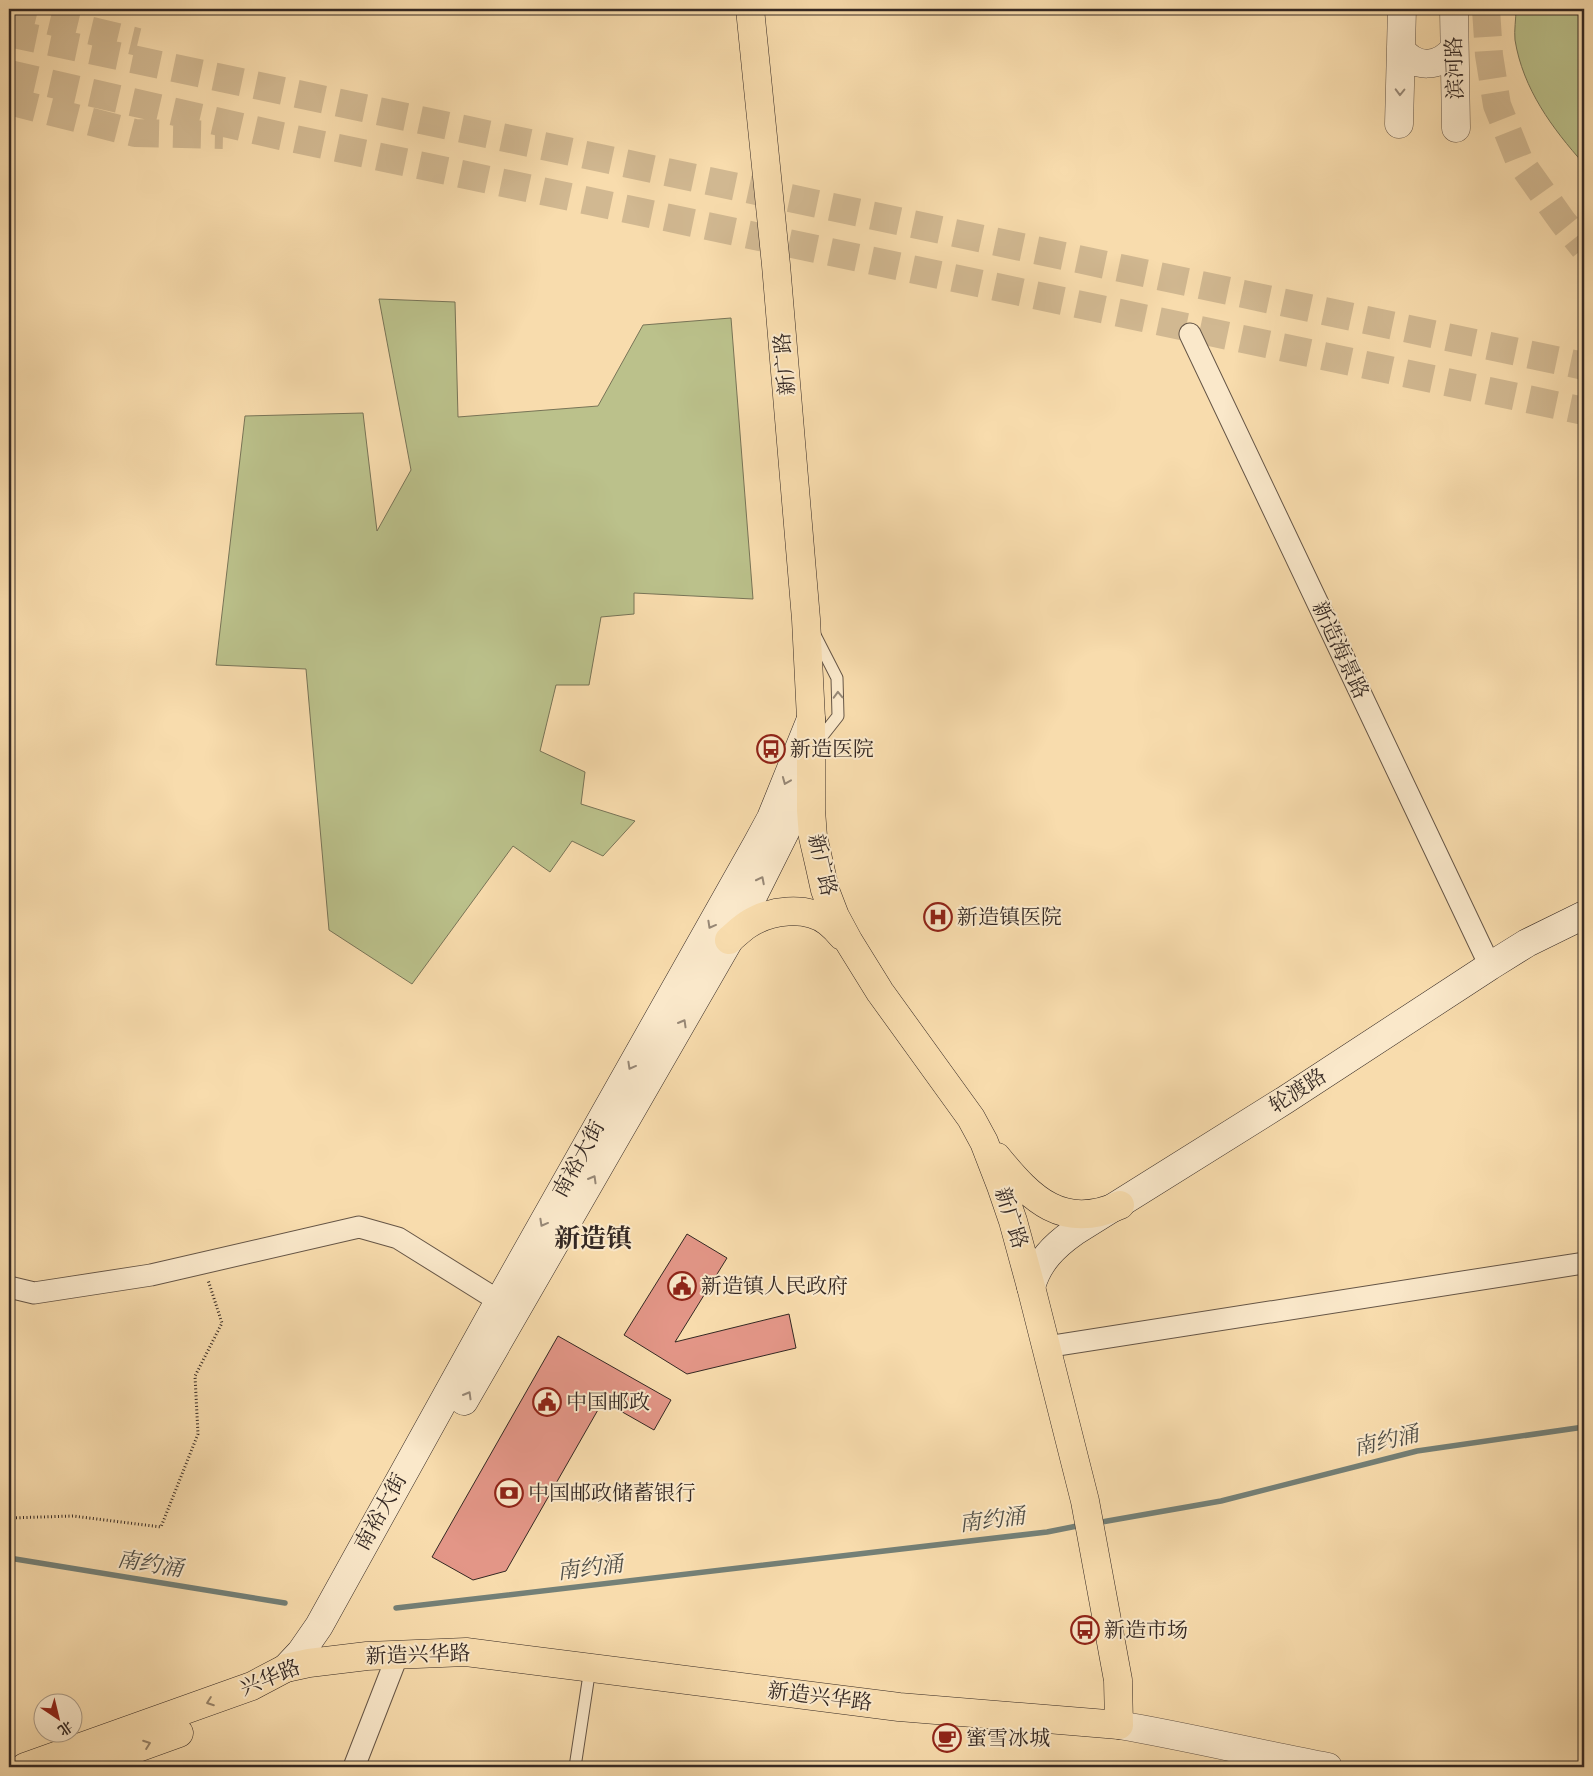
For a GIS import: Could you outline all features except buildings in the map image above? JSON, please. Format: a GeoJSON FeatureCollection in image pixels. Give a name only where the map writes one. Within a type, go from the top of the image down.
{"type":"FeatureCollection","features":[{"type":"Feature","properties":{"kind":"main road","name":"新广路"},"geometry":{"type":"LineString","coordinates":[[750,9],[776,265],[806,619],[813,837],[826,890],[835,916],[880,992],[967,1111],[984,1142],[1013,1221],[1085,1501],[1118,1680],[1119,1725]]}},
{"type":"Feature","properties":{"kind":"main road"},"geometry":{"type":"LineString","coordinates":[[1399,124],[1402,9]]}},
{"type":"Feature","properties":{"kind":"main road","name":"滨河路"},"geometry":{"type":"LineString","coordinates":[[1454,9],[1456,128]]}},
{"type":"Feature","properties":{"kind":"main road"},"geometry":{"type":"LineString","coordinates":[[1401,49],[1412,60],[1427,64],[1440,62],[1454,49]]}},
{"type":"Feature","properties":{"kind":"main road","name":"南裕大街"},"geometry":{"type":"LineString","coordinates":[[298,1665],[301,1652],[319,1626],[499,1301],[771,818],[810,719]]}},
{"type":"Feature","properties":{"kind":"main road","name":"南裕大街"},"geometry":{"type":"LineString","coordinates":[[298,1665],[364,1576],[569,1222],[729,940],[768,868],[799,804],[811,751]]}},
{"type":"Feature","properties":{"kind":"main road"},"geometry":{"type":"LineString","coordinates":[[729,940],[748,924],[766,916],[782,912],[800,911],[816,914],[828,922],[849,942]]}},
{"type":"Feature","properties":{"kind":"main road","name":"轮渡路"},"geometry":{"type":"LineString","coordinates":[[1031,1287],[1038,1268],[1054,1248],[1074,1232],[1120,1205],[1285,1100],[1527,943],[1584,915]]}},
{"type":"Feature","properties":{"kind":"main road"},"geometry":{"type":"LineString","coordinates":[[984,1142],[1026,1191],[1047,1206],[1085,1215],[1120,1205]]}},
{"type":"Feature","properties":{"kind":"main road","name":"新造兴华路"},"geometry":{"type":"LineString","coordinates":[[298,1665],[343,1658],[466,1652],[899,1707],[1119,1725],[1328,1767]]}},
{"type":"Feature","properties":{"kind":"main road","name":"兴华路"},"geometry":{"type":"LineString","coordinates":[[25,1767],[252,1686],[298,1665]]}},
{"type":"Feature","properties":{"kind":"main road","name":"兴华路"},"geometry":{"type":"LineString","coordinates":[[85,1767],[222,1717],[289,1680],[298,1665]]}},
{"type":"Feature","properties":{"kind":"street","name":"新造海景路"},"geometry":{"type":"LineString","coordinates":[[1190,334],[1490,966]]}},
{"type":"Feature","properties":{"kind":"street"},"geometry":{"type":"LineString","coordinates":[[9,1287],[34,1293],[151,1275],[359,1227],[398,1238],[499,1301]]}},
{"type":"Feature","properties":{"kind":"street"},"geometry":{"type":"LineString","coordinates":[[1046,1347],[1584,1263]]}},
{"type":"Feature","properties":{"kind":"street"},"geometry":{"type":"LineString","coordinates":[[354,1767],[398,1654]]}},
{"type":"Feature","properties":{"kind":"lane"},"geometry":{"type":"LineString","coordinates":[[806,619],[837,678],[838,716],[811,751]]}},
{"type":"Feature","properties":{"kind":"lane"},"geometry":{"type":"LineString","coordinates":[[575,1767],[590,1667]]}},
{"type":"Feature","properties":{"kind":"path"},"geometry":{"type":"LineString","coordinates":[[9,1518],[74,1516],[161,1527],[198,1434],[195,1376],[222,1323],[203,1263]]}},
{"type":"Feature","properties":{"kind":"green space"},"geometry":{"type":"Polygon","coordinates":[[[1516,9],[1584,9],[1584,164],[1550,122],[1532,91],[1519,58],[1515,40],[1516,9]]]}},
{"type":"Feature","properties":{"kind":"green space"},"geometry":{"type":"Polygon","coordinates":[[[379,299],[455,302],[458,417],[598,406],[643,325],[731,318],[753,599],[634,593],[634,614],[601,617],[589,685],[556,685],[540,751],[585,772],[581,804],[635,821],[603,856],[572,841],[550,872],[513,846],[412,984],[329,930],[306,669],[216,665],[245,416],[363,413],[377,531],[411,470],[379,299]]]}},
{"type":"Feature","properties":{"kind":"waterway","name":"南约涌"},"geometry":{"type":"LineString","coordinates":[[1096,1523],[1221,1501],[1417,1451],[1584,1427]]}},
{"type":"Feature","properties":{"kind":"waterway","name":"南约涌"},"geometry":{"type":"LineString","coordinates":[[396,1608],[1047,1532],[1082,1525]]}},
{"type":"Feature","properties":{"kind":"waterway","name":"南约涌"},"geometry":{"type":"LineString","coordinates":[[9,1558],[285,1603]]}},
{"type":"Feature","properties":{"kind":"tunnel"},"geometry":{"type":"LineString","coordinates":[[1486,9],[1489,55],[1497,105],[1519,160],[1584,248]]}},
{"type":"Feature","properties":{"kind":"tunnel"},"geometry":{"type":"LineString","coordinates":[[9,11],[138,42]]}},
{"type":"Feature","properties":{"kind":"tunnel"},"geometry":{"type":"LineString","coordinates":[[9,33],[1584,366]]}},
{"type":"Feature","properties":{"kind":"tunnel"},"geometry":{"type":"LineString","coordinates":[[9,74],[281,136],[1584,411]]}},
{"type":"Feature","properties":{"kind":"tunnel"},"geometry":{"type":"LineString","coordinates":[[9,101],[135,133],[223,135]]}},
{"type":"Feature","properties":{"kind":"place","name":"新造医院"},"geometry":{"type":"Point","coordinates":[771,749]}},
{"type":"Feature","properties":{"kind":"place","name":"新造镇医院"},"geometry":{"type":"Point","coordinates":[938,917]}},
{"type":"Feature","properties":{"kind":"place","name":"新造镇人民政府"},"geometry":{"type":"Point","coordinates":[682,1286]}},
{"type":"Feature","properties":{"kind":"place","name":"中国邮政"},"geometry":{"type":"Point","coordinates":[547,1402]}},
{"type":"Feature","properties":{"kind":"place","name":"中国邮政储蓄银行"},"geometry":{"type":"Point","coordinates":[509,1493]}},
{"type":"Feature","properties":{"kind":"place","name":"新造市场"},"geometry":{"type":"Point","coordinates":[1085,1630]}},
{"type":"Feature","properties":{"kind":"place","name":"蜜雪冰城"},"geometry":{"type":"Point","coordinates":[947,1738]}},
{"type":"Feature","properties":{"kind":"district","name":"新造镇"},"geometry":{"type":"Point","coordinates":[593,1238]}}]}
